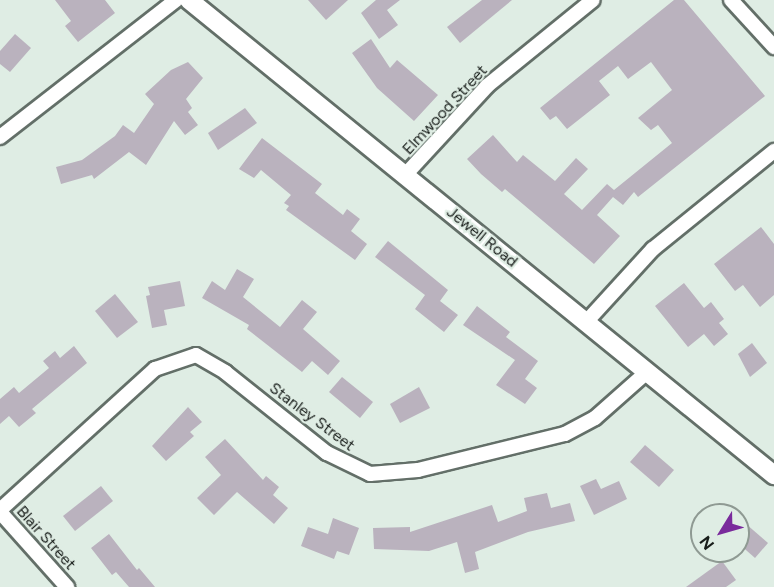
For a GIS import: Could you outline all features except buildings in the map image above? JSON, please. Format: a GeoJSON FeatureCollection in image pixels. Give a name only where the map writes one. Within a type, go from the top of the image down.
{"type":"FeatureCollection","features":[{"type":"Feature","properties":{"kind":"street"},"geometry":{"type":"LineString","coordinates":[[0,137],[176,0]]}},
{"type":"Feature","properties":{"kind":"street","name":"Jewell Road"},"geometry":{"type":"LineString","coordinates":[[189,0],[774,475]]}},
{"type":"Feature","properties":{"kind":"street","name":"Elmwood Street"},"geometry":{"type":"LineString","coordinates":[[405,175],[487,86],[593,0]]}},
{"type":"Feature","properties":{"kind":"street"},"geometry":{"type":"LineString","coordinates":[[731,0],[774,48]]}},
{"type":"Feature","properties":{"kind":"street"},"geometry":{"type":"LineString","coordinates":[[586,322],[653,249],[774,151]]}},
{"type":"Feature","properties":{"kind":"street","name":"Stanley Street"},"geometry":{"type":"LineString","coordinates":[[0,511],[155,369],[196,355],[225,372],[327,453],[370,474],[418,470],[565,434],[596,418],[647,372]]}},
{"type":"Feature","properties":{"kind":"street","name":"Blair Street"},"geometry":{"type":"LineString","coordinates":[[0,511],[67,587]]}}]}
